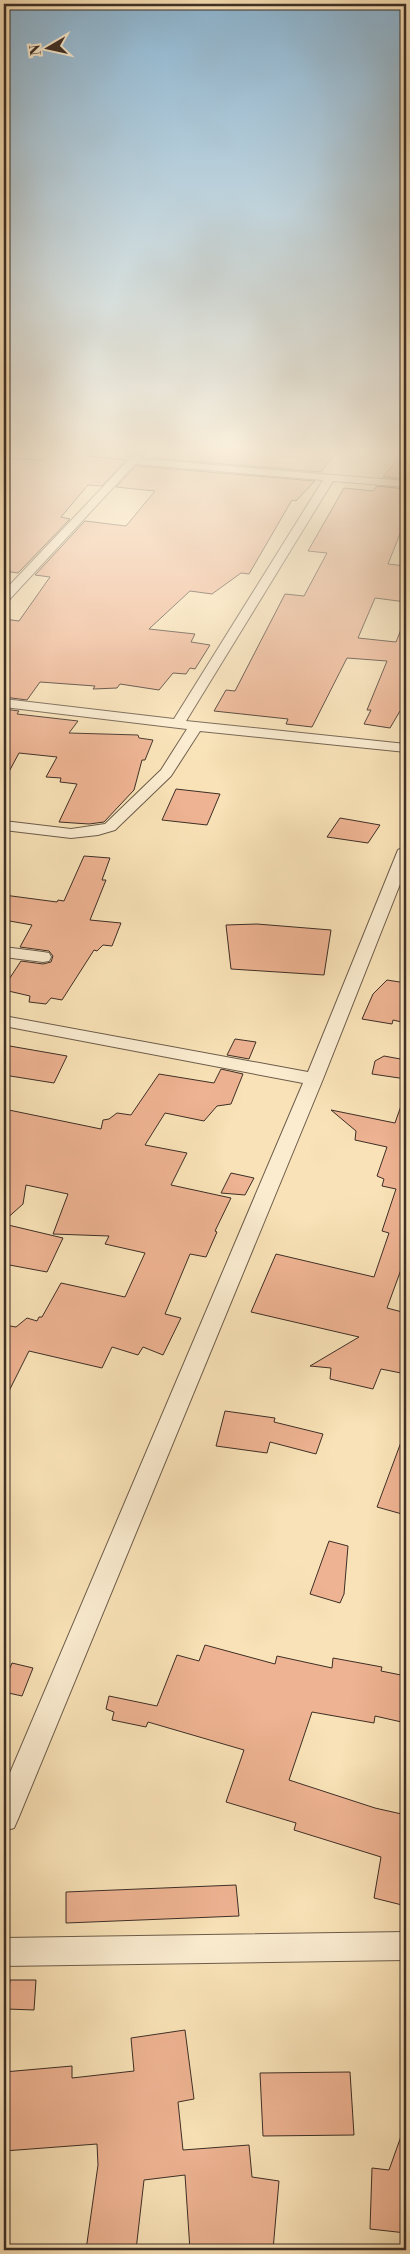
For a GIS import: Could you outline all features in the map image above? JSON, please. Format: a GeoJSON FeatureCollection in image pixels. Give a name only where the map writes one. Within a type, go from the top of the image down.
{"type":"FeatureCollection","features":[{"type":"Feature","properties":{"kind":"street"},"geometry":{"type":"LineString","coordinates":[[4,598],[45,554]]}},
{"type":"Feature","properties":{"kind":"street"},"geometry":{"type":"LineString","coordinates":[[178,723],[283,554]]}},
{"type":"Feature","properties":{"kind":"street"},"geometry":{"type":"LineString","coordinates":[[4,703],[406,748]]}},
{"type":"Feature","properties":{"kind":"street"},"geometry":{"type":"LineString","coordinates":[[4,826],[83,833],[98,832],[110,827],[166,773],[196,726]]}},
{"type":"Feature","properties":{"kind":"street"},"geometry":{"type":"LineString","coordinates":[[4,1819],[314,1079],[406,850]]}},
{"type":"Feature","properties":{"kind":"street"},"geometry":{"type":"LineString","coordinates":[[4,952],[43,958]]}},
{"type":"Feature","properties":{"kind":"street"},"geometry":{"type":"LineString","coordinates":[[4,1021],[314,1079]]}},
{"type":"Feature","properties":{"kind":"street"},"geometry":{"type":"LineString","coordinates":[[4,1952],[406,1946]]}},
{"type":"Feature","properties":{"kind":"building"},"geometry":{"type":"Polygon","coordinates":[[[4,554],[36,554],[18,573],[4,571],[4,554]]]}},
{"type":"Feature","properties":{"kind":"building"},"geometry":{"type":"Polygon","coordinates":[[[54,554],[261,554],[249,574],[241,573],[212,594],[190,591],[149,629],[195,634],[191,642],[210,645],[195,669],[190,668],[186,674],[173,673],[159,690],[120,684],[117,688],[93,689],[95,686],[40,682],[27,700],[4,697],[4,619],[19,621],[50,577],[35,575],[54,554]]]}},
{"type":"Feature","properties":{"kind":"building"},"geometry":{"type":"Polygon","coordinates":[[[326,554],[392,554],[388,564],[406,566],[406,602],[375,598],[358,638],[396,642],[406,617],[406,712],[400,711],[390,728],[364,724],[371,710],[367,710],[387,661],[347,658],[312,727],[286,724],[288,719],[214,711],[226,690],[235,691],[285,594],[304,596],[326,554]]]}},
{"type":"Feature","properties":{"kind":"building"},"geometry":{"type":"Polygon","coordinates":[[[4,709],[19,711],[17,714],[78,721],[69,733],[138,735],[139,738],[153,740],[145,760],[142,760],[134,790],[104,822],[89,824],[59,822],[77,784],[60,782],[61,778],[46,777],[57,757],[19,753],[4,781],[4,709]]]}},
{"type":"Feature","properties":{"kind":"building"},"geometry":{"type":"Polygon","coordinates":[[[176,789],[220,794],[207,825],[162,820],[176,789]]]}},
{"type":"Feature","properties":{"kind":"building"},"geometry":{"type":"Polygon","coordinates":[[[340,818],[380,825],[368,843],[327,837],[340,818]]]}},
{"type":"Feature","properties":{"kind":"building"},"geometry":{"type":"Polygon","coordinates":[[[84,856],[110,858],[102,880],[106,880],[90,920],[121,923],[112,946],[103,945],[97,951],[94,950],[62,1000],[51,998],[46,1004],[29,1002],[30,996],[4,990],[4,987],[21,961],[43,964],[51,962],[53,956],[49,951],[20,947],[32,925],[4,920],[4,895],[57,902],[58,900],[64,901],[84,856]]]}},
{"type":"Feature","properties":{"kind":"building"},"geometry":{"type":"Polygon","coordinates":[[[257,924],[331,930],[324,975],[231,969],[226,925],[257,924]]]}},
{"type":"Feature","properties":{"kind":"building"},"geometry":{"type":"Polygon","coordinates":[[[387,980],[406,983],[406,1023],[393,1020],[392,1024],[362,1019],[373,994],[387,980]]]}},
{"type":"Feature","properties":{"kind":"building"},"geometry":{"type":"Polygon","coordinates":[[[235,1039],[256,1042],[249,1059],[227,1055],[235,1039]]]}},
{"type":"Feature","properties":{"kind":"building"},"geometry":{"type":"Polygon","coordinates":[[[4,1045],[67,1056],[54,1083],[4,1075],[4,1045]]]}},
{"type":"Feature","properties":{"kind":"building"},"geometry":{"type":"Polygon","coordinates":[[[384,1056],[406,1060],[406,1079],[372,1074],[375,1061],[384,1056]]]}},
{"type":"Feature","properties":{"kind":"building"},"geometry":{"type":"Polygon","coordinates":[[[221,1069],[243,1074],[231,1104],[217,1106],[204,1121],[165,1113],[145,1145],[187,1153],[171,1185],[231,1198],[215,1231],[217,1232],[206,1257],[190,1254],[165,1314],[181,1318],[163,1355],[143,1347],[138,1355],[112,1347],[102,1368],[29,1351],[4,1401],[4,1325],[16,1327],[27,1318],[37,1321],[39,1317],[42,1317],[61,1283],[125,1297],[145,1253],[105,1244],[109,1236],[53,1234],[68,1194],[26,1185],[23,1204],[4,1221],[4,1109],[101,1129],[103,1120],[109,1119],[117,1113],[131,1115],[159,1074],[214,1083],[221,1069]]]}},
{"type":"Feature","properties":{"kind":"building"},"geometry":{"type":"Polygon","coordinates":[[[403,1100],[406,1100],[406,1256],[387,1308],[406,1313],[406,1374],[381,1369],[373,1389],[330,1379],[331,1368],[310,1366],[359,1337],[251,1312],[276,1254],[374,1277],[389,1233],[382,1231],[396,1189],[382,1186],[384,1179],[377,1176],[387,1147],[355,1140],[356,1131],[331,1110],[395,1123],[403,1100]]]}},
{"type":"Feature","properties":{"kind":"building"},"geometry":{"type":"Polygon","coordinates":[[[231,1173],[254,1178],[245,1195],[221,1193],[231,1173]]]}},
{"type":"Feature","properties":{"kind":"building"},"geometry":{"type":"Polygon","coordinates":[[[4,1224],[63,1238],[47,1272],[4,1264],[4,1224]]]}},
{"type":"Feature","properties":{"kind":"building"},"geometry":{"type":"Polygon","coordinates":[[[225,1411],[275,1418],[274,1422],[323,1434],[316,1454],[270,1442],[267,1453],[216,1446],[225,1411]]]}},
{"type":"Feature","properties":{"kind":"building"},"geometry":{"type":"Polygon","coordinates":[[[404,1434],[406,1435],[406,1503],[402,1514],[377,1507],[404,1434]]]}},
{"type":"Feature","properties":{"kind":"building"},"geometry":{"type":"Polygon","coordinates":[[[329,1541],[348,1546],[344,1594],[340,1603],[310,1594],[329,1541]]]}},
{"type":"Feature","properties":{"kind":"building"},"geometry":{"type":"Polygon","coordinates":[[[205,1645],[275,1664],[277,1656],[332,1668],[333,1658],[382,1667],[381,1671],[406,1676],[406,1723],[375,1716],[374,1723],[312,1712],[289,1780],[375,1808],[406,1815],[406,1906],[374,1898],[381,1857],[294,1830],[296,1823],[226,1802],[244,1750],[148,1722],[146,1727],[112,1720],[114,1712],[106,1709],[109,1696],[157,1706],[177,1655],[199,1661],[205,1645]]]}},
{"type":"Feature","properties":{"kind":"building"},"geometry":{"type":"Polygon","coordinates":[[[12,1663],[33,1668],[22,1696],[4,1692],[4,1682],[12,1663]]]}},
{"type":"Feature","properties":{"kind":"building"},"geometry":{"type":"Polygon","coordinates":[[[236,1885],[239,1916],[66,1923],[66,1892],[236,1885]]]}},
{"type":"Feature","properties":{"kind":"building"},"geometry":{"type":"Polygon","coordinates":[[[10,1980],[36,1980],[34,2010],[7,2009],[10,1980]]]}},
{"type":"Feature","properties":{"kind":"building"},"geometry":{"type":"Polygon","coordinates":[[[185,2030],[194,2099],[178,2102],[183,2150],[249,2145],[252,2177],[279,2181],[273,2250],[190,2250],[185,2175],[144,2180],[136,2250],[86,2250],[98,2165],[97,2144],[4,2151],[4,2072],[72,2066],[72,2078],[134,2071],[131,2038],[185,2030]]]}},
{"type":"Feature","properties":{"kind":"building"},"geometry":{"type":"Polygon","coordinates":[[[350,2072],[354,2135],[263,2136],[260,2073],[350,2072]]]}},
{"type":"Feature","properties":{"kind":"building"},"geometry":{"type":"Polygon","coordinates":[[[404,2128],[406,2128],[406,2233],[370,2229],[372,2168],[389,2170],[404,2128]]]}}]}
